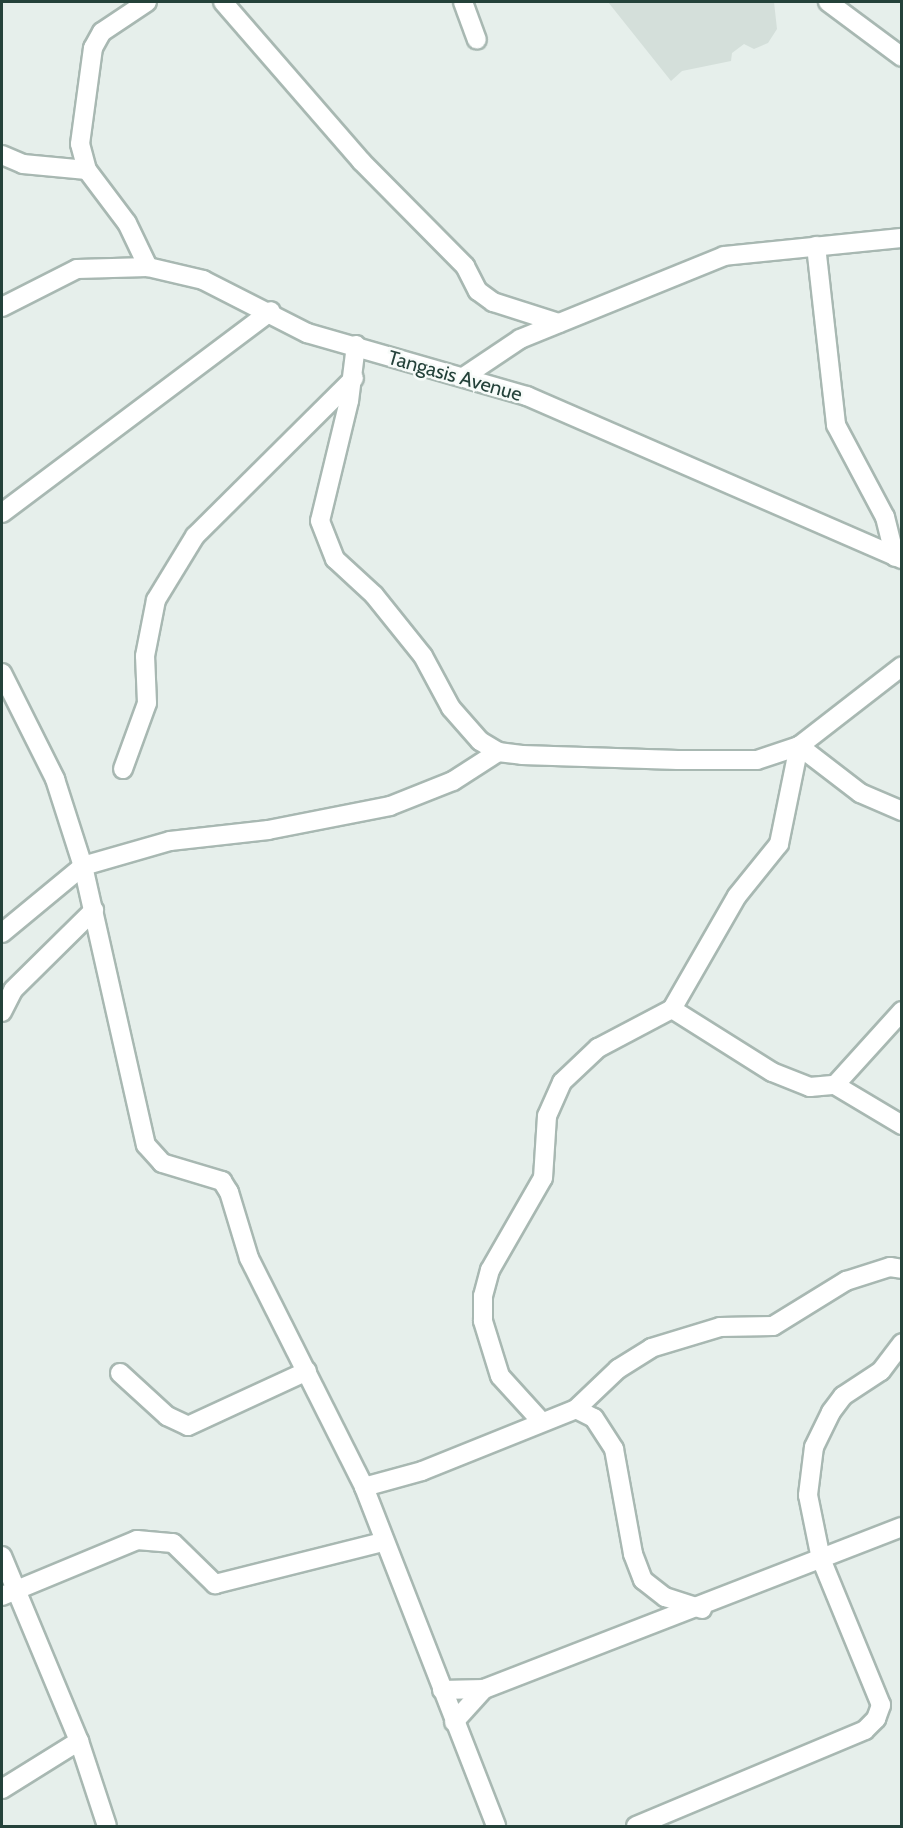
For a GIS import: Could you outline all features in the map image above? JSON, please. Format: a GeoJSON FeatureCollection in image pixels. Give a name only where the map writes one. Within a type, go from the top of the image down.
{"type":"FeatureCollection","features":[{"type":"Feature","properties":{"kind":"street"},"geometry":{"type":"LineString","coordinates":[[223,2],[361,161],[465,266],[478,291],[493,302],[559,323]]}},
{"type":"Feature","properties":{"kind":"street"},"geometry":{"type":"LineString","coordinates":[[463,2],[477,40]]}},
{"type":"Feature","properties":{"kind":"street"},"geometry":{"type":"LineString","coordinates":[[828,2],[902,57]]}},
{"type":"Feature","properties":{"kind":"street"},"geometry":{"type":"LineString","coordinates":[[844,2],[850,20]]}},
{"type":"Feature","properties":{"kind":"street"},"geometry":{"type":"LineString","coordinates":[[148,267],[127,223],[87,170],[80,144],[93,48],[102,32],[149,3]]}},
{"type":"Feature","properties":{"kind":"street"},"geometry":{"type":"LineString","coordinates":[[2,155],[23,164],[87,170]]}},
{"type":"Feature","properties":{"kind":"street"},"geometry":{"type":"LineString","coordinates":[[465,376],[520,339],[724,256],[902,238]]}},
{"type":"Feature","properties":{"kind":"street"},"geometry":{"type":"LineString","coordinates":[[816,246],[836,425],[885,518],[898,558]]}},
{"type":"Feature","properties":{"kind":"street","name":"Tangasis Avenue"},"geometry":{"type":"LineString","coordinates":[[2,307],[77,269],[148,267],[203,280],[271,311],[307,333],[465,376],[527,396],[898,558]]}},
{"type":"Feature","properties":{"kind":"street"},"geometry":{"type":"LineString","coordinates":[[2,513],[271,311]]}},
{"type":"Feature","properties":{"kind":"street"},"geometry":{"type":"LineString","coordinates":[[356,345],[354,378],[320,521],[335,559],[374,595],[423,656],[451,708],[480,741],[498,752],[748,760],[799,746],[902,666]]}},
{"type":"Feature","properties":{"kind":"street"},"geometry":{"type":"LineString","coordinates":[[123,769],[147,703],[145,656],[156,600],[195,536],[354,378]]}},
{"type":"Feature","properties":{"kind":"street"},"geometry":{"type":"LineString","coordinates":[[2,673],[55,779],[83,866],[146,1145],[162,1163],[222,1181],[249,1258],[307,1371],[344,1457],[364,1487],[382,1542],[496,1827]]}},
{"type":"Feature","properties":{"kind":"street"},"geometry":{"type":"LineString","coordinates":[[799,746],[861,792],[902,812]]}},
{"type":"Feature","properties":{"kind":"street"},"geometry":{"type":"LineString","coordinates":[[540,1420],[500,1376],[483,1321],[490,1270],[543,1178],[547,1116],[562,1082],[598,1048],[672,1009],[737,896],[779,844],[799,746]]}},
{"type":"Feature","properties":{"kind":"street"},"geometry":{"type":"LineString","coordinates":[[3,930],[83,866],[170,841],[268,830],[390,807],[453,781],[498,752]]}},
{"type":"Feature","properties":{"kind":"street"},"geometry":{"type":"LineString","coordinates":[[2,1012],[13,990],[94,910]]}},
{"type":"Feature","properties":{"kind":"street"},"geometry":{"type":"LineString","coordinates":[[672,1009],[772,1072],[810,1087],[835,1084],[902,1125]]}},
{"type":"Feature","properties":{"kind":"street"},"geometry":{"type":"LineString","coordinates":[[835,1084],[902,1011]]}},
{"type":"Feature","properties":{"kind":"street"},"geometry":{"type":"LineString","coordinates":[[364,1487],[475,1451],[540,1420],[576,1409],[618,1369],[651,1348],[720,1327],[773,1326],[846,1281],[890,1267],[902,1269]]}},
{"type":"Feature","properties":{"kind":"street"},"geometry":{"type":"LineString","coordinates":[[636,1827],[865,1730],[876,1719],[879,1696],[821,1559],[808,1495],[814,1446],[843,1396],[881,1371],[902,1343]]}},
{"type":"Feature","properties":{"kind":"street"},"geometry":{"type":"LineString","coordinates":[[120,1373],[167,1416],[188,1426],[307,1371]]}},
{"type":"Feature","properties":{"kind":"street"},"geometry":{"type":"LineString","coordinates":[[576,1409],[594,1418],[614,1449],[633,1554],[643,1580],[665,1598],[702,1609]]}},
{"type":"Feature","properties":{"kind":"street"},"geometry":{"type":"LineString","coordinates":[[442,1690],[484,1689],[702,1609],[902,1527]]}},
{"type":"Feature","properties":{"kind":"street"},"geometry":{"type":"LineString","coordinates":[[9,1592],[137,1540],[173,1543],[215,1584],[382,1542]]}},
{"type":"Feature","properties":{"kind":"street"},"geometry":{"type":"LineString","coordinates":[[2,1556],[9,1592],[79,1741],[107,1827]]}},
{"type":"Feature","properties":{"kind":"street"},"geometry":{"type":"LineString","coordinates":[[454,1722],[484,1689]]}},
{"type":"Feature","properties":{"kind":"street"},"geometry":{"type":"LineString","coordinates":[[2,1789],[79,1741]]}},
{"type":"Feature","properties":{"kind":"shaded area"},"geometry":{"type":"Polygon","coordinates":[[[608,2],[774,2],[777,29],[768,43],[754,49],[744,44],[732,53],[731,61],[682,71],[671,81],[608,2]]]}}]}
